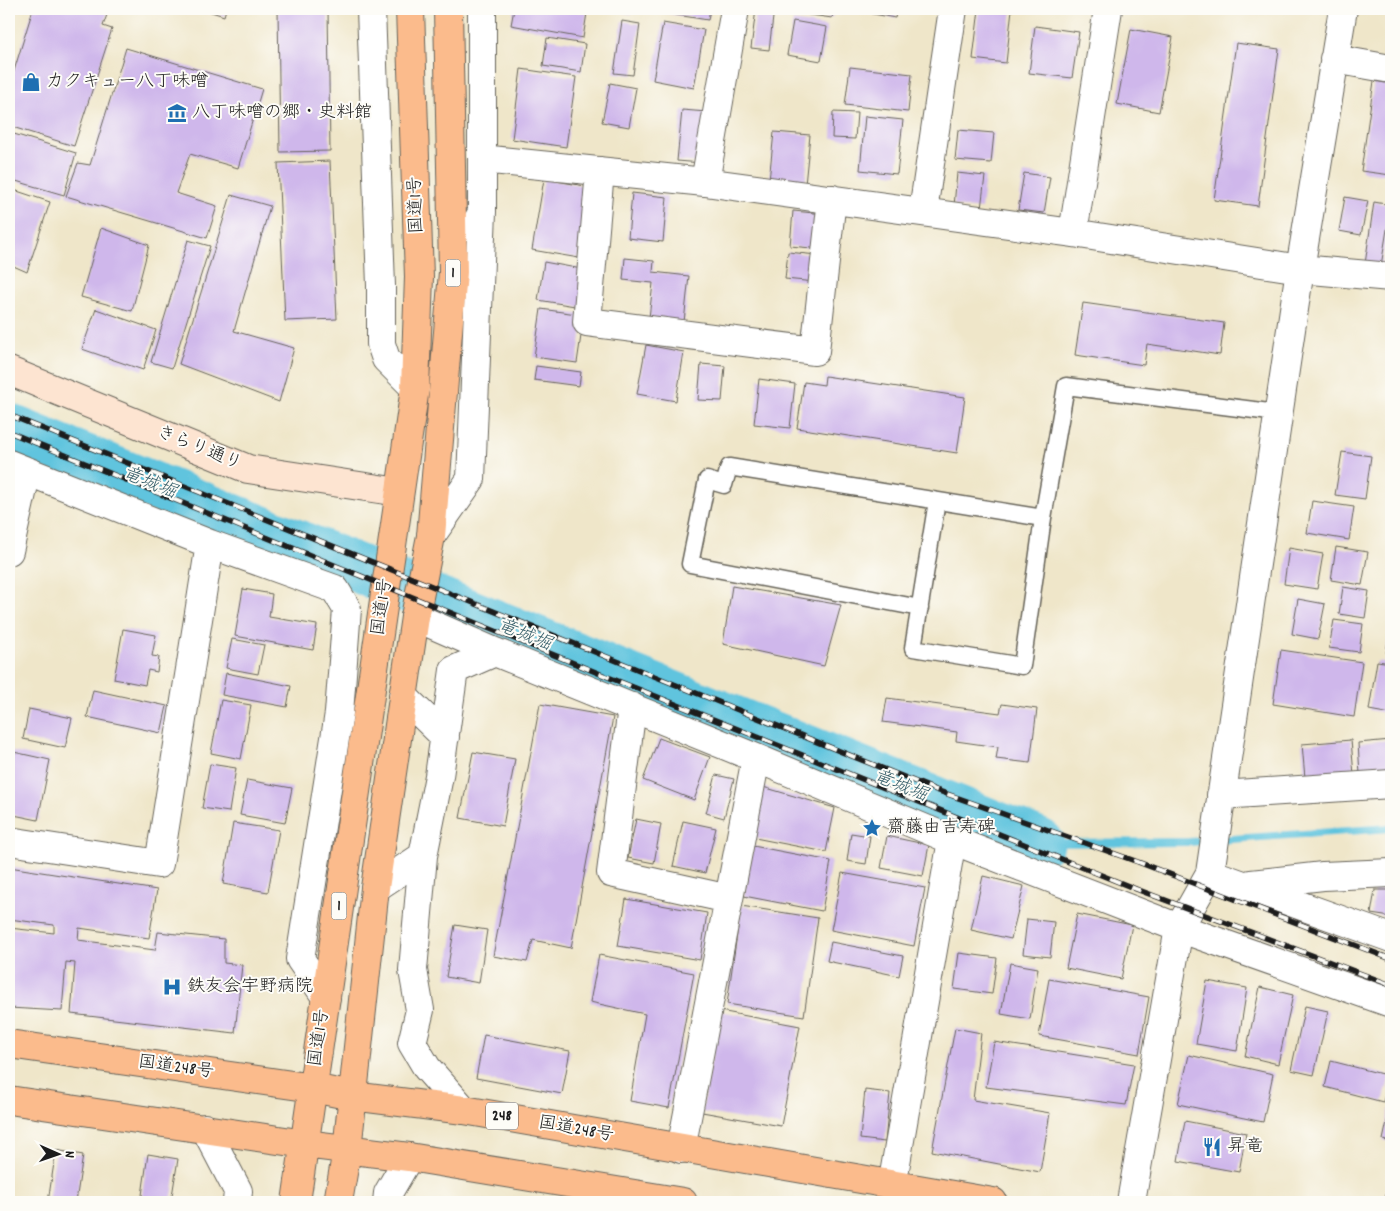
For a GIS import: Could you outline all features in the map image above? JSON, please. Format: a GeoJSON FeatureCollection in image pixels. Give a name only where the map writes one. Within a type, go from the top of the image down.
{"type":"FeatureCollection","features":[{"type":"Feature","properties":{"kind":"highway","name":"国道1号"},"geometry":{"type":"LineString","coordinates":[[296,1202],[415,388],[419,277],[410,9]]}},
{"type":"Feature","properties":{"kind":"highway","name":"国道1号"},"geometry":{"type":"LineString","coordinates":[[338,1202],[347,1150],[375,888],[415,616],[431,536],[453,272],[448,9]]}},
{"type":"Feature","properties":{"kind":"highway","name":"国道248号"},"geometry":{"type":"LineString","coordinates":[[9,1044],[313,1088],[352,1096],[464,1110],[892,1186],[993,1202]]}},
{"type":"Feature","properties":{"kind":"highway"},"geometry":{"type":"LineString","coordinates":[[9,1100],[347,1150],[409,1157],[682,1202]]}},
{"type":"Feature","properties":{"kind":"street"},"geometry":{"type":"LineString","coordinates":[[371,9],[381,286],[381,344],[386,359],[415,388]]}},
{"type":"Feature","properties":{"kind":"street"},"geometry":{"type":"LineString","coordinates":[[431,536],[471,479],[482,212],[482,9]]}},
{"type":"Feature","properties":{"kind":"street"},"geometry":{"type":"LineString","coordinates":[[705,182],[736,9]]}},
{"type":"Feature","properties":{"kind":"street"},"geometry":{"type":"LineString","coordinates":[[923,211],[953,9]]}},
{"type":"Feature","properties":{"kind":"street"},"geometry":{"type":"LineString","coordinates":[[1073,233],[1108,9]]}},
{"type":"Feature","properties":{"kind":"street"},"geometry":{"type":"LineString","coordinates":[[1131,1202],[1179,928],[1210,873],[1300,269],[1343,9]]}},
{"type":"Feature","properties":{"kind":"street"},"geometry":{"type":"LineString","coordinates":[[1334,59],[1391,69]]}},
{"type":"Feature","properties":{"kind":"street"},"geometry":{"type":"LineString","coordinates":[[482,159],[705,182],[923,211],[1300,269],[1391,277]]}},
{"type":"Feature","properties":{"kind":"street"},"geometry":{"type":"LineString","coordinates":[[600,171],[587,322],[815,351],[832,199]]}},
{"type":"Feature","properties":{"kind":"street"},"geometry":{"type":"LineString","coordinates":[[453,272],[482,212]]}},
{"type":"Feature","properties":{"kind":"street","name":"きらり通り"},"geometry":{"type":"LineString","coordinates":[[9,371],[248,469],[399,492]]}},
{"type":"Feature","properties":{"kind":"street"},"geometry":{"type":"LineString","coordinates":[[9,551],[18,468],[210,544],[335,589],[347,609],[339,713],[300,959],[326,996]]}},
{"type":"Feature","properties":{"kind":"street"},"geometry":{"type":"LineString","coordinates":[[9,841],[159,864],[210,544]]}},
{"type":"Feature","properties":{"kind":"street"},"geometry":{"type":"LineString","coordinates":[[415,616],[495,652],[952,840],[1179,928],[1391,1003]]}},
{"type":"Feature","properties":{"kind":"street"},"geometry":{"type":"LineString","coordinates":[[464,1110],[427,1068],[412,1043],[420,1010],[413,970],[423,856],[440,776],[454,670],[495,652]]}},
{"type":"Feature","properties":{"kind":"street"},"geometry":{"type":"LineString","coordinates":[[339,713],[371,691]]}},
{"type":"Feature","properties":{"kind":"street"},"geometry":{"type":"LineString","coordinates":[[403,696],[445,737]]}},
{"type":"Feature","properties":{"kind":"street"},"geometry":{"type":"LineString","coordinates":[[632,707],[611,873],[729,899]]}},
{"type":"Feature","properties":{"kind":"street"},"geometry":{"type":"LineString","coordinates":[[681,1149],[756,758]]}},
{"type":"Feature","properties":{"kind":"street"},"geometry":{"type":"LineString","coordinates":[[1221,794],[1391,784]]}},
{"type":"Feature","properties":{"kind":"street"},"geometry":{"type":"LineString","coordinates":[[892,1186],[952,840]]}},
{"type":"Feature","properties":{"kind":"street"},"geometry":{"type":"LineString","coordinates":[[375,888],[423,856]]}},
{"type":"Feature","properties":{"kind":"street"},"geometry":{"type":"LineString","coordinates":[[316,860],[339,902]]}},
{"type":"Feature","properties":{"kind":"street"},"geometry":{"type":"LineString","coordinates":[[1210,873],[1391,938]]}},
{"type":"Feature","properties":{"kind":"street"},"geometry":{"type":"LineString","coordinates":[[1244,884],[1324,876],[1391,873]]}},
{"type":"Feature","properties":{"kind":"street"},"geometry":{"type":"LineString","coordinates":[[205,1128],[238,1191],[236,1202]]}},
{"type":"Feature","properties":{"kind":"street"},"geometry":{"type":"LineString","coordinates":[[387,1202],[388,1193],[409,1157]]}},
{"type":"Feature","properties":{"kind":"lane"},"geometry":{"type":"LineString","coordinates":[[937,501],[913,648],[1022,666],[1043,518],[1066,386],[1278,413]]}},
{"type":"Feature","properties":{"kind":"lane"},"geometry":{"type":"LineString","coordinates":[[920,608],[690,564],[707,480],[724,485],[729,467],[1043,518]]}},
{"type":"Feature","properties":{"kind":"building"},"geometry":{"type":"Polygon","coordinates":[[[33,9],[109,9],[103,26],[112,29],[74,146],[9,126],[9,87],[33,9]]]}},
{"type":"Feature","properties":{"kind":"building"},"geometry":{"type":"Polygon","coordinates":[[[202,9],[226,9],[224,16],[202,9]]]}},
{"type":"Feature","properties":{"kind":"building"},"geometry":{"type":"Polygon","coordinates":[[[278,9],[328,9],[330,151],[280,152],[278,9]]]}},
{"type":"Feature","properties":{"kind":"building"},"geometry":{"type":"Polygon","coordinates":[[[514,9],[565,9],[587,13],[583,38],[511,25],[514,9]]]}},
{"type":"Feature","properties":{"kind":"building"},"geometry":{"type":"Polygon","coordinates":[[[606,9],[631,9],[631,14],[606,9]]]}},
{"type":"Feature","properties":{"kind":"building"},"geometry":{"type":"Polygon","coordinates":[[[665,9],[710,9],[708,20],[664,13],[665,9]]]}},
{"type":"Feature","properties":{"kind":"building"},"geometry":{"type":"Polygon","coordinates":[[[756,9],[774,9],[769,50],[751,48],[756,9]]]}},
{"type":"Feature","properties":{"kind":"building"},"geometry":{"type":"Polygon","coordinates":[[[783,9],[834,9],[832,18],[782,11],[783,9]]]}},
{"type":"Feature","properties":{"kind":"building"},"geometry":{"type":"Polygon","coordinates":[[[857,9],[897,9],[895,18],[857,11],[857,9]]]}},
{"type":"Feature","properties":{"kind":"building"},"geometry":{"type":"Polygon","coordinates":[[[979,9],[1012,9],[1006,63],[973,59],[979,9]]]}},
{"type":"Feature","properties":{"kind":"building"},"geometry":{"type":"Polygon","coordinates":[[[622,21],[640,24],[633,75],[614,73],[622,21]]]}},
{"type":"Feature","properties":{"kind":"building"},"geometry":{"type":"Polygon","coordinates":[[[793,21],[827,27],[821,61],[787,55],[793,21]]]}},
{"type":"Feature","properties":{"kind":"building"},"geometry":{"type":"Polygon","coordinates":[[[663,23],[704,30],[694,88],[653,80],[663,23]]]}},
{"type":"Feature","properties":{"kind":"building"},"geometry":{"type":"Polygon","coordinates":[[[1035,26],[1079,32],[1072,78],[1029,73],[1035,26]]]}},
{"type":"Feature","properties":{"kind":"building"},"geometry":{"type":"Polygon","coordinates":[[[1131,29],[1173,37],[1159,112],[1117,104],[1131,29]]]}},
{"type":"Feature","properties":{"kind":"building"},"geometry":{"type":"Polygon","coordinates":[[[547,38],[585,44],[581,72],[543,66],[547,38]]]}},
{"type":"Feature","properties":{"kind":"building"},"geometry":{"type":"Polygon","coordinates":[[[1236,43],[1279,49],[1258,206],[1214,200],[1236,43]]]}},
{"type":"Feature","properties":{"kind":"building"},"geometry":{"type":"Polygon","coordinates":[[[126,48],[262,89],[238,168],[190,154],[176,193],[217,206],[207,238],[66,196],[78,163],[90,165],[126,48]]]}},
{"type":"Feature","properties":{"kind":"building"},"geometry":{"type":"Polygon","coordinates":[[[850,67],[912,74],[908,112],[845,105],[850,67]]]}},
{"type":"Feature","properties":{"kind":"building"},"geometry":{"type":"Polygon","coordinates":[[[521,69],[576,77],[566,147],[512,139],[521,69]]]}},
{"type":"Feature","properties":{"kind":"building"},"geometry":{"type":"Polygon","coordinates":[[[1374,81],[1391,84],[1391,175],[1361,171],[1374,81]]]}},
{"type":"Feature","properties":{"kind":"building"},"geometry":{"type":"Polygon","coordinates":[[[610,83],[636,88],[629,127],[602,122],[610,83]]]}},
{"type":"Feature","properties":{"kind":"building"},"geometry":{"type":"Polygon","coordinates":[[[682,110],[707,112],[702,163],[677,161],[682,110]]]}},
{"type":"Feature","properties":{"kind":"building"},"geometry":{"type":"Polygon","coordinates":[[[833,112],[857,113],[855,139],[832,138],[833,112]]]}},
{"type":"Feature","properties":{"kind":"building"},"geometry":{"type":"Polygon","coordinates":[[[865,116],[903,120],[897,174],[860,170],[865,116]]]}},
{"type":"Feature","properties":{"kind":"building"},"geometry":{"type":"Polygon","coordinates":[[[958,130],[994,133],[991,163],[955,160],[958,130]]]}},
{"type":"Feature","properties":{"kind":"building"},"geometry":{"type":"Polygon","coordinates":[[[774,132],[810,135],[805,185],[769,181],[774,132]]]}},
{"type":"Feature","properties":{"kind":"building"},"geometry":{"type":"Polygon","coordinates":[[[14,134],[76,153],[64,195],[9,179],[9,152],[14,134]]]}},
{"type":"Feature","properties":{"kind":"building"},"geometry":{"type":"Polygon","coordinates":[[[330,161],[337,319],[285,321],[278,163],[330,161]]]}},
{"type":"Feature","properties":{"kind":"building"},"geometry":{"type":"Polygon","coordinates":[[[957,173],[985,176],[981,209],[954,206],[957,173]]]}},
{"type":"Feature","properties":{"kind":"building"},"geometry":{"type":"Polygon","coordinates":[[[1024,173],[1050,177],[1044,213],[1018,210],[1024,173]]]}},
{"type":"Feature","properties":{"kind":"building"},"geometry":{"type":"Polygon","coordinates":[[[544,179],[591,187],[579,258],[532,250],[544,179]]]}},
{"type":"Feature","properties":{"kind":"building"},"geometry":{"type":"Polygon","coordinates":[[[11,189],[50,202],[27,272],[9,264],[9,195],[11,189]]]}},
{"type":"Feature","properties":{"kind":"building"},"geometry":{"type":"Polygon","coordinates":[[[632,193],[667,197],[663,242],[628,238],[632,193]]]}},
{"type":"Feature","properties":{"kind":"building"},"geometry":{"type":"Polygon","coordinates":[[[231,195],[270,206],[234,331],[294,348],[279,402],[179,364],[231,195]]]}},
{"type":"Feature","properties":{"kind":"building"},"geometry":{"type":"Polygon","coordinates":[[[1345,197],[1368,201],[1361,235],[1339,231],[1345,197]]]}},
{"type":"Feature","properties":{"kind":"building"},"geometry":{"type":"Polygon","coordinates":[[[1374,202],[1391,205],[1381,266],[1365,264],[1374,202]]]}},
{"type":"Feature","properties":{"kind":"building"},"geometry":{"type":"Polygon","coordinates":[[[793,211],[825,214],[822,249],[790,246],[793,211]]]}},
{"type":"Feature","properties":{"kind":"building"},"geometry":{"type":"Polygon","coordinates":[[[101,228],[149,245],[132,311],[81,297],[101,228]]]}},
{"type":"Feature","properties":{"kind":"building"},"geometry":{"type":"Polygon","coordinates":[[[188,240],[210,246],[172,368],[151,362],[188,240]]]}},
{"type":"Feature","properties":{"kind":"building"},"geometry":{"type":"Polygon","coordinates":[[[788,252],[817,255],[815,282],[785,279],[788,252]]]}},
{"type":"Feature","properties":{"kind":"building"},"geometry":{"type":"Polygon","coordinates":[[[625,258],[654,261],[653,272],[689,276],[684,322],[649,318],[653,283],[623,280],[625,258]]]}},
{"type":"Feature","properties":{"kind":"building"},"geometry":{"type":"Polygon","coordinates":[[[544,262],[587,270],[581,307],[538,300],[544,262]]]}},
{"type":"Feature","properties":{"kind":"building"},"geometry":{"type":"Polygon","coordinates":[[[1083,303],[1224,323],[1220,355],[1147,344],[1144,365],[1075,355],[1083,303]]]}},
{"type":"Feature","properties":{"kind":"building"},"geometry":{"type":"Polygon","coordinates":[[[96,309],[156,330],[143,370],[82,349],[96,309]]]}},
{"type":"Feature","properties":{"kind":"building"},"geometry":{"type":"Polygon","coordinates":[[[541,309],[584,315],[577,363],[534,357],[541,309]]]}},
{"type":"Feature","properties":{"kind":"building"},"geometry":{"type":"Polygon","coordinates":[[[646,345],[684,352],[676,401],[637,394],[646,345]]]}},
{"type":"Feature","properties":{"kind":"building"},"geometry":{"type":"Polygon","coordinates":[[[701,364],[725,366],[722,401],[698,400],[701,364]]]}},
{"type":"Feature","properties":{"kind":"building"},"geometry":{"type":"Polygon","coordinates":[[[536,366],[581,372],[579,386],[534,380],[536,366]]]}},
{"type":"Feature","properties":{"kind":"building"},"geometry":{"type":"Polygon","coordinates":[[[825,376],[965,397],[957,453],[797,428],[804,382],[824,385],[825,376]]]}},
{"type":"Feature","properties":{"kind":"building"},"geometry":{"type":"Polygon","coordinates":[[[759,379],[795,384],[790,428],[754,424],[759,379]]]}},
{"type":"Feature","properties":{"kind":"building"},"geometry":{"type":"Polygon","coordinates":[[[1342,452],[1371,456],[1365,499],[1335,495],[1342,452]]]}},
{"type":"Feature","properties":{"kind":"building"},"geometry":{"type":"Polygon","coordinates":[[[1312,501],[1354,507],[1349,540],[1307,533],[1312,501]]]}},
{"type":"Feature","properties":{"kind":"building"},"geometry":{"type":"Polygon","coordinates":[[[1336,547],[1368,552],[1362,585],[1331,580],[1336,547]]]}},
{"type":"Feature","properties":{"kind":"building"},"geometry":{"type":"Polygon","coordinates":[[[1289,548],[1323,554],[1317,589],[1284,584],[1289,548]]]}},
{"type":"Feature","properties":{"kind":"building"},"geometry":{"type":"Polygon","coordinates":[[[732,586],[841,605],[824,666],[723,644],[732,586]]]}},
{"type":"Feature","properties":{"kind":"building"},"geometry":{"type":"Polygon","coordinates":[[[1343,587],[1369,591],[1365,618],[1339,614],[1343,587]]]}},
{"type":"Feature","properties":{"kind":"building"},"geometry":{"type":"Polygon","coordinates":[[[243,589],[272,594],[269,617],[317,625],[313,650],[235,636],[243,589]]]}},
{"type":"Feature","properties":{"kind":"building"},"geometry":{"type":"Polygon","coordinates":[[[1298,599],[1325,604],[1318,639],[1292,634],[1298,599]]]}},
{"type":"Feature","properties":{"kind":"building"},"geometry":{"type":"Polygon","coordinates":[[[1334,620],[1363,624],[1359,652],[1329,648],[1334,620]]]}},
{"type":"Feature","properties":{"kind":"building"},"geometry":{"type":"Polygon","coordinates":[[[1390,627],[1391,653],[1386,653],[1390,627]]]}},
{"type":"Feature","properties":{"kind":"building"},"geometry":{"type":"Polygon","coordinates":[[[123,629],[156,635],[152,656],[159,657],[157,672],[148,670],[145,685],[114,679],[123,629]]]}},
{"type":"Feature","properties":{"kind":"building"},"geometry":{"type":"Polygon","coordinates":[[[232,639],[264,645],[258,674],[226,668],[232,639]]]}},
{"type":"Feature","properties":{"kind":"building"},"geometry":{"type":"Polygon","coordinates":[[[1281,650],[1362,662],[1354,717],[1273,704],[1281,650]]]}},
{"type":"Feature","properties":{"kind":"building"},"geometry":{"type":"Polygon","coordinates":[[[1377,661],[1391,663],[1391,714],[1369,710],[1377,661]]]}},
{"type":"Feature","properties":{"kind":"building"},"geometry":{"type":"Polygon","coordinates":[[[226,673],[291,686],[287,707],[222,695],[226,673]]]}},
{"type":"Feature","properties":{"kind":"building"},"geometry":{"type":"Polygon","coordinates":[[[93,690],[167,706],[161,733],[87,717],[93,690]]]}},
{"type":"Feature","properties":{"kind":"building"},"geometry":{"type":"Polygon","coordinates":[[[887,698],[1000,713],[1002,704],[1037,709],[1030,763],[996,759],[998,747],[956,741],[957,732],[883,722],[887,698]]]}},
{"type":"Feature","properties":{"kind":"building"},"geometry":{"type":"Polygon","coordinates":[[[221,700],[251,705],[241,759],[211,753],[221,700]]]}},
{"type":"Feature","properties":{"kind":"building"},"geometry":{"type":"Polygon","coordinates":[[[540,704],[613,717],[571,948],[533,940],[527,962],[493,956],[540,704]]]}},
{"type":"Feature","properties":{"kind":"building"},"geometry":{"type":"Polygon","coordinates":[[[29,709],[72,718],[65,748],[23,739],[29,709]]]}},
{"type":"Feature","properties":{"kind":"building"},"geometry":{"type":"Polygon","coordinates":[[[659,738],[710,757],[694,800],[643,780],[659,738]]]}},
{"type":"Feature","properties":{"kind":"building"},"geometry":{"type":"Polygon","coordinates":[[[1351,740],[1354,775],[1305,778],[1302,744],[1351,740]]]}},
{"type":"Feature","properties":{"kind":"building"},"geometry":{"type":"Polygon","coordinates":[[[1391,740],[1391,772],[1360,774],[1358,743],[1391,740]]]}},
{"type":"Feature","properties":{"kind":"building"},"geometry":{"type":"Polygon","coordinates":[[[9,751],[50,760],[38,820],[9,814],[9,751]]]}},
{"type":"Feature","properties":{"kind":"building"},"geometry":{"type":"Polygon","coordinates":[[[473,752],[515,759],[503,826],[460,818],[473,752]]]}},
{"type":"Feature","properties":{"kind":"building"},"geometry":{"type":"Polygon","coordinates":[[[210,764],[236,768],[229,812],[202,808],[210,764]]]}},
{"type":"Feature","properties":{"kind":"building"},"geometry":{"type":"Polygon","coordinates":[[[716,775],[734,779],[724,818],[706,813],[716,775]]]}},
{"type":"Feature","properties":{"kind":"building"},"geometry":{"type":"Polygon","coordinates":[[[247,780],[292,788],[285,823],[240,815],[247,780]]]}},
{"type":"Feature","properties":{"kind":"building"},"geometry":{"type":"Polygon","coordinates":[[[763,787],[835,808],[826,852],[755,838],[763,787]]]}},
{"type":"Feature","properties":{"kind":"building"},"geometry":{"type":"Polygon","coordinates":[[[636,819],[661,824],[654,863],[628,858],[636,819]]]}},
{"type":"Feature","properties":{"kind":"building"},"geometry":{"type":"Polygon","coordinates":[[[683,821],[716,828],[705,873],[673,866],[683,821]]]}},
{"type":"Feature","properties":{"kind":"building"},"geometry":{"type":"Polygon","coordinates":[[[233,823],[279,830],[268,892],[223,884],[233,823]]]}},
{"type":"Feature","properties":{"kind":"building"},"geometry":{"type":"Polygon","coordinates":[[[851,833],[870,836],[866,864],[847,861],[851,833]]]}},
{"type":"Feature","properties":{"kind":"building"},"geometry":{"type":"Polygon","coordinates":[[[887,836],[929,845],[923,876],[881,868],[887,836]]]}},
{"type":"Feature","properties":{"kind":"building"},"geometry":{"type":"Polygon","coordinates":[[[753,846],[831,861],[822,911],[744,896],[753,846]]]}},
{"type":"Feature","properties":{"kind":"building"},"geometry":{"type":"Polygon","coordinates":[[[9,867],[157,890],[149,938],[79,928],[78,940],[155,950],[158,932],[224,939],[224,963],[242,965],[235,1033],[71,1014],[75,963],[66,962],[62,1011],[9,1008],[9,928],[54,933],[54,925],[9,919],[9,867]]]}},
{"type":"Feature","properties":{"kind":"building"},"geometry":{"type":"Polygon","coordinates":[[[842,873],[925,888],[914,946],[831,930],[842,873]]]}},
{"type":"Feature","properties":{"kind":"building"},"geometry":{"type":"Polygon","coordinates":[[[983,876],[1024,886],[1011,939],[971,930],[983,876]]]}},
{"type":"Feature","properties":{"kind":"building"},"geometry":{"type":"Polygon","coordinates":[[[1375,890],[1391,890],[1391,917],[1371,914],[1375,890]]]}},
{"type":"Feature","properties":{"kind":"building"},"geometry":{"type":"Polygon","coordinates":[[[626,899],[707,913],[700,960],[618,946],[626,899]]]}},
{"type":"Feature","properties":{"kind":"building"},"geometry":{"type":"Polygon","coordinates":[[[741,906],[818,918],[804,1016],[727,1004],[741,906]]]}},
{"type":"Feature","properties":{"kind":"building"},"geometry":{"type":"Polygon","coordinates":[[[1077,914],[1132,925],[1121,979],[1066,968],[1077,914]]]}},
{"type":"Feature","properties":{"kind":"building"},"geometry":{"type":"Polygon","coordinates":[[[1027,919],[1054,922],[1050,957],[1023,954],[1027,919]]]}},
{"type":"Feature","properties":{"kind":"building"},"geometry":{"type":"Polygon","coordinates":[[[455,925],[487,930],[479,983],[446,977],[455,925]]]}},
{"type":"Feature","properties":{"kind":"building"},"geometry":{"type":"Polygon","coordinates":[[[831,942],[903,956],[899,976],[827,961],[831,942]]]}},
{"type":"Feature","properties":{"kind":"building"},"geometry":{"type":"Polygon","coordinates":[[[959,953],[997,958],[992,994],[954,989],[959,953]]]}},
{"type":"Feature","properties":{"kind":"building"},"geometry":{"type":"Polygon","coordinates":[[[599,955],[694,973],[669,1108],[630,1101],[645,1014],[590,1002],[599,955]]]}},
{"type":"Feature","properties":{"kind":"building"},"geometry":{"type":"Polygon","coordinates":[[[1010,963],[1038,968],[1030,1019],[1001,1014],[1010,963]]]}},
{"type":"Feature","properties":{"kind":"building"},"geometry":{"type":"Polygon","coordinates":[[[1049,979],[1149,997],[1139,1054],[1039,1036],[1049,979]]]}},
{"type":"Feature","properties":{"kind":"building"},"geometry":{"type":"Polygon","coordinates":[[[1207,981],[1247,988],[1237,1051],[1196,1044],[1207,981]]]}},
{"type":"Feature","properties":{"kind":"building"},"geometry":{"type":"Polygon","coordinates":[[[1260,987],[1293,995],[1278,1064],[1245,1056],[1260,987]]]}},
{"type":"Feature","properties":{"kind":"building"},"geometry":{"type":"Polygon","coordinates":[[[1305,1006],[1328,1011],[1314,1075],[1291,1070],[1305,1006]]]}},
{"type":"Feature","properties":{"kind":"building"},"geometry":{"type":"Polygon","coordinates":[[[720,1011],[800,1026],[781,1126],[702,1112],[720,1011]]]}},
{"type":"Feature","properties":{"kind":"building"},"geometry":{"type":"Polygon","coordinates":[[[955,1028],[981,1033],[973,1100],[1050,1113],[1040,1172],[932,1151],[955,1028]]]}},
{"type":"Feature","properties":{"kind":"building"},"geometry":{"type":"Polygon","coordinates":[[[484,1035],[570,1051],[562,1094],[476,1078],[484,1035]]]}},
{"type":"Feature","properties":{"kind":"building"},"geometry":{"type":"Polygon","coordinates":[[[994,1042],[1134,1064],[1126,1105],[986,1087],[994,1042]]]}},
{"type":"Feature","properties":{"kind":"building"},"geometry":{"type":"Polygon","coordinates":[[[1189,1055],[1273,1074],[1263,1122],[1178,1104],[1189,1055]]]}},
{"type":"Feature","properties":{"kind":"building"},"geometry":{"type":"Polygon","coordinates":[[[1331,1061],[1390,1076],[1383,1102],[1325,1087],[1331,1061]]]}},
{"type":"Feature","properties":{"kind":"building"},"geometry":{"type":"Polygon","coordinates":[[[865,1090],[890,1093],[885,1142],[860,1139],[865,1090]]]}},
{"type":"Feature","properties":{"kind":"building"},"geometry":{"type":"Polygon","coordinates":[[[1391,1108],[1391,1142],[1383,1140],[1391,1108]]]}},
{"type":"Feature","properties":{"kind":"building","name":"昇竜"},"geometry":{"type":"Polygon","coordinates":[[[1185,1121],[1246,1133],[1239,1172],[1178,1161],[1185,1121]]]}},
{"type":"Feature","properties":{"kind":"building"},"geometry":{"type":"Polygon","coordinates":[[[56,1150],[83,1155],[76,1202],[48,1202],[56,1150]]]}},
{"type":"Feature","properties":{"kind":"building"},"geometry":{"type":"Polygon","coordinates":[[[148,1154],[178,1159],[171,1202],[141,1202],[148,1154]]]}},
{"type":"Feature","properties":{"kind":"building"},"geometry":{"type":"Polygon","coordinates":[[[1391,1177],[1391,1202],[1384,1202],[1391,1177]]]}},
{"type":"Feature","properties":{"kind":"waterway","name":"竜城堀"},"geometry":{"type":"LineString","coordinates":[[9,428],[1040,843]]}},
{"type":"Feature","properties":{"kind":"waterway"},"geometry":{"type":"LineString","coordinates":[[1040,843],[1189,842],[1391,828]]}},
{"type":"Feature","properties":{"kind":"railway"},"geometry":{"type":"LineString","coordinates":[[9,415],[936,790],[1138,862],[1391,959]]}},
{"type":"Feature","properties":{"kind":"railway"},"geometry":{"type":"LineString","coordinates":[[9,432],[603,675],[1136,889],[1391,985]]}},
{"type":"Feature","properties":{"kind":"place","name":"カクキュー八丁味噌"},"geometry":{"type":"Point","coordinates":[31,82]}},
{"type":"Feature","properties":{"kind":"place","name":"八丁味噌の郷・史料館"},"geometry":{"type":"Point","coordinates":[177,113]}},
{"type":"Feature","properties":{"kind":"place","name":"齋藤由吉寿碑"},"geometry":{"type":"Point","coordinates":[872,828]}},
{"type":"Feature","properties":{"kind":"place","name":"鉄友会宇野病院"},"geometry":{"type":"Point","coordinates":[172,987]}},
{"type":"Feature","properties":{"kind":"place","name":"昇竜"},"geometry":{"type":"Point","coordinates":[1212,1147]}}]}
